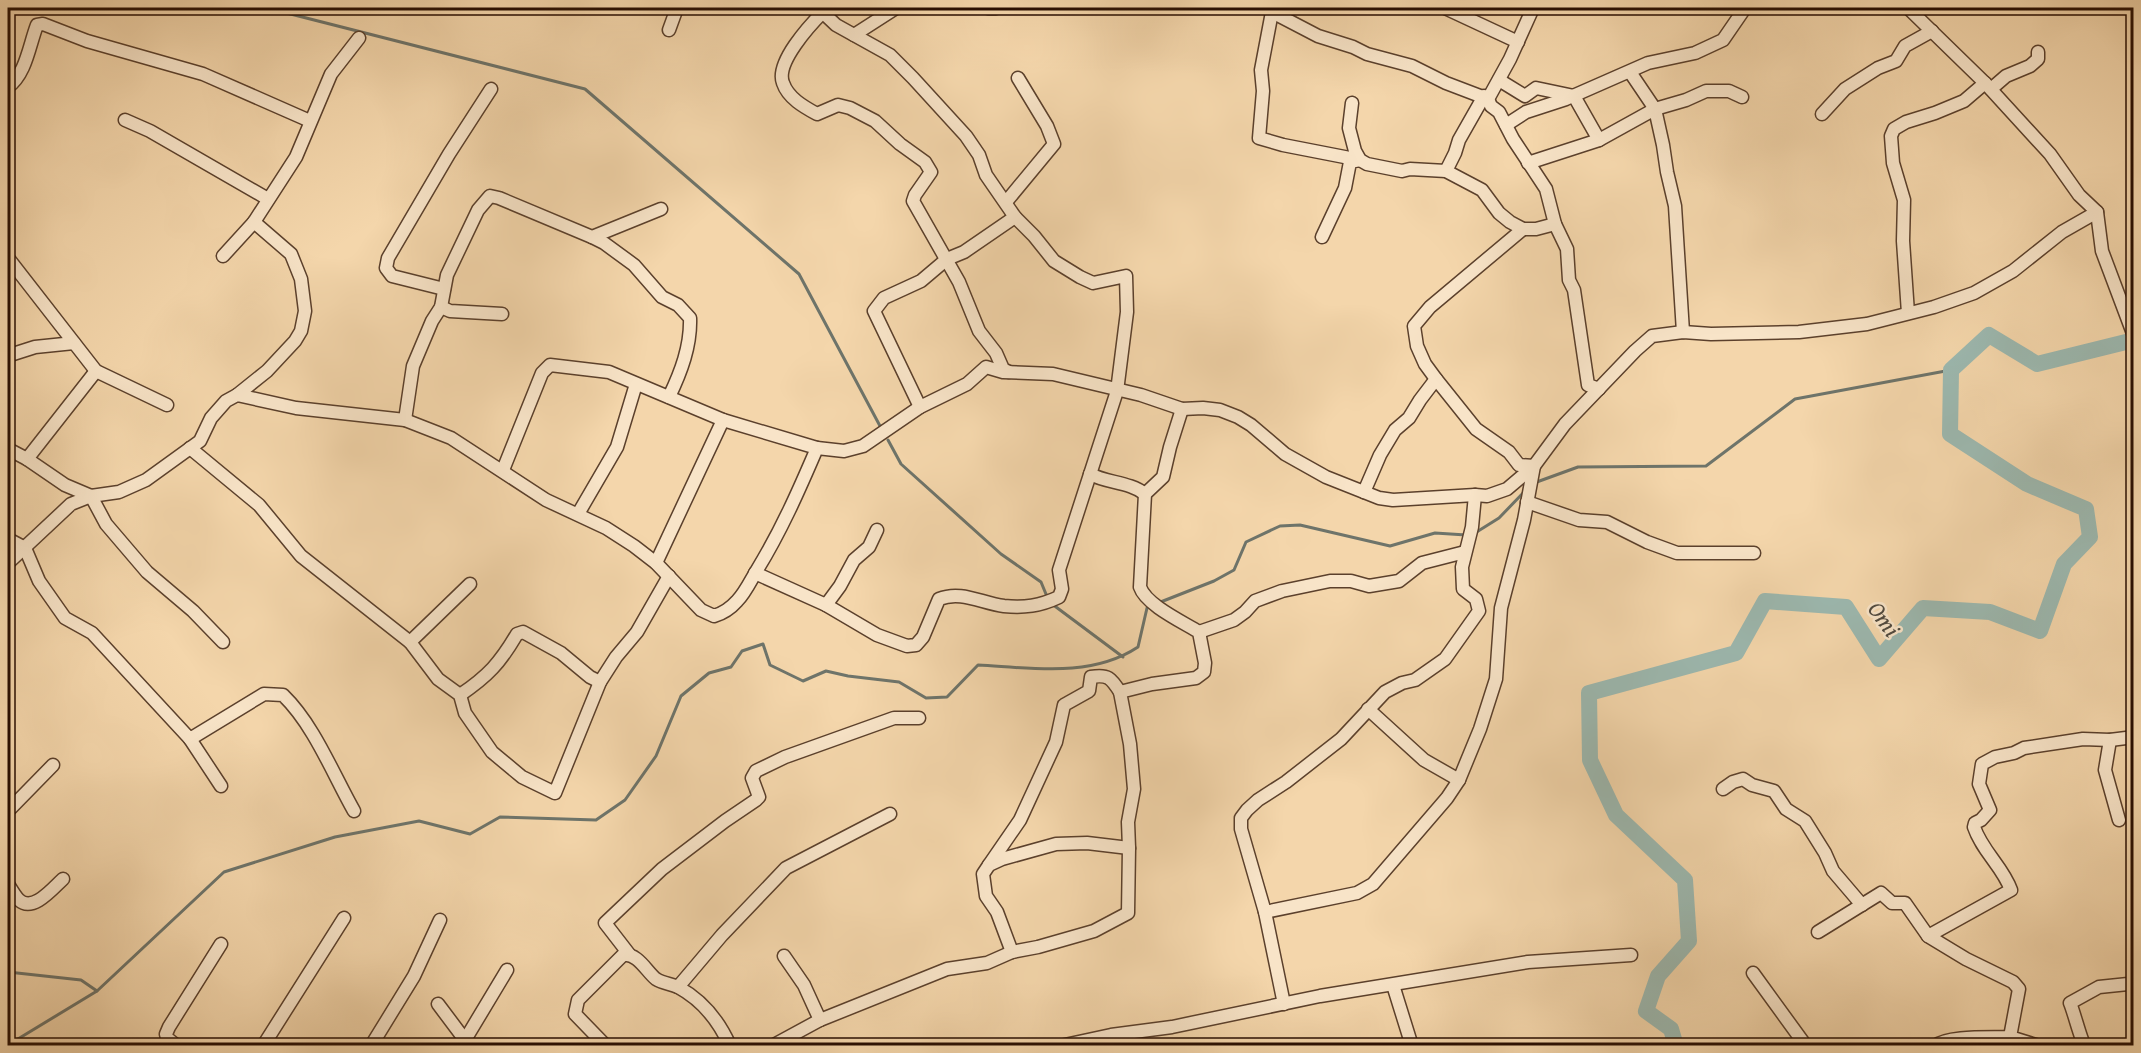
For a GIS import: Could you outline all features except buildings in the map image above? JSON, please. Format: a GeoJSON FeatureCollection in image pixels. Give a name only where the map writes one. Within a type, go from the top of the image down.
{"type":"FeatureCollection","features":[{"type":"Feature","properties":{"kind":"street"},"geometry":{"type":"LineString","coordinates":[[669,30],[677,8]]}},
{"type":"Feature","properties":{"kind":"street"},"geometry":{"type":"LineString","coordinates":[[854,35],[896,8]]}},
{"type":"Feature","properties":{"kind":"street"},"geometry":{"type":"LineString","coordinates":[[988,8],[996,8]]}},
{"type":"Feature","properties":{"kind":"street"},"geometry":{"type":"LineString","coordinates":[[1445,8],[1518,42]]}},
{"type":"Feature","properties":{"kind":"street"},"geometry":{"type":"LineString","coordinates":[[1446,171],[1459,140],[1499,80],[1533,8]]}},
{"type":"Feature","properties":{"kind":"street"},"geometry":{"type":"LineString","coordinates":[[1506,125],[1526,112],[1574,96],[1648,63],[1695,53],[1723,40],[1744,8]]}},
{"type":"Feature","properties":{"kind":"street"},"geometry":{"type":"LineString","coordinates":[[1908,8],[1988,86],[2050,154],[2079,195],[2097,212],[2102,251],[2133,336]]}},
{"type":"Feature","properties":{"kind":"street"},"geometry":{"type":"LineString","coordinates":[[755,573],[826,605],[877,635],[907,646],[916,645],[939,599],[947,596],[959,595],[1003,606],[1034,607],[1059,597],[1062,589],[1059,570],[1117,391],[1127,312],[1126,276],[1094,283],[1054,261],[1034,236],[1015,218],[986,174],[979,155],[966,136],[913,78],[890,55],[836,25],[821,10],[785,61],[781,75],[783,83],[796,100],[817,114],[838,105],[850,108],[875,121],[900,144],[925,162],[931,172],[913,201],[959,282],[979,331],[996,352],[1003,369],[1010,373]]}},
{"type":"Feature","properties":{"kind":"street"},"geometry":{"type":"LineString","coordinates":[[1555,224],[1536,229],[1523,229],[1499,213],[1482,190],[1446,171],[1410,169],[1402,171],[1259,138],[1263,91],[1261,70],[1273,10],[1318,36],[1367,54],[1412,66],[1446,83],[1486,98],[1506,125],[1546,189],[1555,224],[1568,249],[1569,280],[1574,290],[1588,385],[1599,389]]}},
{"type":"Feature","properties":{"kind":"street"},"geometry":{"type":"LineString","coordinates":[[8,87],[24,66],[37,25],[43,24],[87,41],[203,74],[310,121]]}},
{"type":"Feature","properties":{"kind":"street"},"geometry":{"type":"LineString","coordinates":[[1822,114],[1845,89],[1878,68],[1896,61],[1905,46],[1932,31]]}},
{"type":"Feature","properties":{"kind":"street"},"geometry":{"type":"LineString","coordinates":[[223,256],[254,222],[296,157],[331,74],[359,38]]}},
{"type":"Feature","properties":{"kind":"street"},"geometry":{"type":"LineString","coordinates":[[1908,313],[1903,241],[1904,200],[1893,163],[1891,136],[1894,129],[1906,122],[1964,101],[1988,86],[2030,66],[2038,58],[2038,52]]}},
{"type":"Feature","properties":{"kind":"street"},"geometry":{"type":"LineString","coordinates":[[1630,72],[1655,109],[1675,206],[1683,332]]}},
{"type":"Feature","properties":{"kind":"street"},"geometry":{"type":"LineString","coordinates":[[1006,202],[1054,144],[1047,126],[1018,78]]}},
{"type":"Feature","properties":{"kind":"street"},"geometry":{"type":"LineString","coordinates":[[1499,80],[1525,96],[1536,88],[1574,96],[1599,140]]}},
{"type":"Feature","properties":{"kind":"street"},"geometry":{"type":"LineString","coordinates":[[444,289],[392,276],[386,268],[388,258],[449,154],[491,89]]}},
{"type":"Feature","properties":{"kind":"street"},"geometry":{"type":"LineString","coordinates":[[1528,163],[1599,140],[1655,109],[1686,100],[1706,91],[1729,91],[1742,97]]}},
{"type":"Feature","properties":{"kind":"street"},"geometry":{"type":"LineString","coordinates":[[1352,103],[1349,128],[1354,152],[1360,160]]}},
{"type":"Feature","properties":{"kind":"street"},"geometry":{"type":"LineString","coordinates":[[125,120],[150,131],[268,199]]}},
{"type":"Feature","properties":{"kind":"street"},"geometry":{"type":"LineString","coordinates":[[1322,237],[1345,188],[1350,162],[1360,160]]}},
{"type":"Feature","properties":{"kind":"street"},"geometry":{"type":"LineString","coordinates":[[405,420],[413,366],[432,321],[441,307],[447,275],[478,210],[490,196],[592,237],[618,252],[634,265],[662,297],[678,305],[690,318],[687,352],[669,398]]}},
{"type":"Feature","properties":{"kind":"street"},"geometry":{"type":"LineString","coordinates":[[592,237],[661,209]]}},
{"type":"Feature","properties":{"kind":"street"},"geometry":{"type":"LineString","coordinates":[[503,470],[542,373],[550,365],[609,372],[723,420],[817,448],[844,451],[863,446],[920,407],[967,384],[986,367],[1010,373],[1053,374],[1141,395],[1182,409],[1220,410],[1251,425],[1285,454],[1326,477],[1379,498],[1393,500],[1487,496],[1507,489],[1534,466],[1564,424],[1652,336],[1683,332],[1711,334],[1799,332],[1867,324],[1934,307],[1974,293],[2013,271],[2062,232],[2097,212]]}},
{"type":"Feature","properties":{"kind":"street"},"geometry":{"type":"LineString","coordinates":[[920,407],[874,311],[884,298],[921,281],[947,259],[964,252],[1015,218]]}},
{"type":"Feature","properties":{"kind":"street"},"geometry":{"type":"LineString","coordinates":[[8,563],[71,504],[91,496],[119,492],[146,480],[200,441],[211,418],[226,401],[267,371],[295,341],[301,331],[305,311],[301,279],[291,254],[254,222]]}},
{"type":"Feature","properties":{"kind":"street"},"geometry":{"type":"LineString","coordinates":[[1523,229],[1419,319],[1414,326],[1417,346],[1425,364],[1476,429],[1509,452],[1519,465],[1534,466]]}},
{"type":"Feature","properties":{"kind":"street"},"geometry":{"type":"LineString","coordinates":[[8,258],[96,371],[167,405]]}},
{"type":"Feature","properties":{"kind":"street"},"geometry":{"type":"LineString","coordinates":[[441,307],[450,311],[502,314]]}},
{"type":"Feature","properties":{"kind":"street"},"geometry":{"type":"LineString","coordinates":[[8,354],[35,347],[75,344]]}},
{"type":"Feature","properties":{"kind":"street"},"geometry":{"type":"LineString","coordinates":[[27,459],[96,371]]}},
{"type":"Feature","properties":{"kind":"street"},"geometry":{"type":"LineString","coordinates":[[1364,492],[1380,455],[1395,430],[1408,418],[1437,379]]}},
{"type":"Feature","properties":{"kind":"street"},"geometry":{"type":"LineString","coordinates":[[578,514],[617,447],[636,384]]}},
{"type":"Feature","properties":{"kind":"street"},"geometry":{"type":"LineString","coordinates":[[237,395],[296,408],[405,420],[452,438],[546,500],[606,528],[634,546],[656,563],[701,610],[714,616],[726,612],[739,600],[796,498],[817,448]]}},
{"type":"Feature","properties":{"kind":"street"},"geometry":{"type":"LineString","coordinates":[[1120,692],[1152,684],[1196,678],[1204,672],[1205,663],[1199,632],[1143,594],[1140,587],[1145,494],[1163,477],[1182,409]]}},
{"type":"Feature","properties":{"kind":"street"},"geometry":{"type":"LineString","coordinates":[[656,563],[723,420]]}},
{"type":"Feature","properties":{"kind":"street"},"geometry":{"type":"LineString","coordinates":[[190,448],[259,505],[301,556],[410,642],[438,679],[460,695],[465,713],[492,752],[522,777],[555,793],[600,682],[616,657],[637,632],[669,576]]}},
{"type":"Feature","properties":{"kind":"street"},"geometry":{"type":"LineString","coordinates":[[8,449],[65,484],[91,496],[106,524],[147,572],[193,611],[223,642]]}},
{"type":"Feature","properties":{"kind":"street"},"geometry":{"type":"LineString","coordinates":[[1265,912],[1357,893],[1373,884],[1447,798],[1459,780],[1480,729],[1496,680],[1501,608],[1534,466]]}},
{"type":"Feature","properties":{"kind":"street"},"geometry":{"type":"LineString","coordinates":[[1090,474],[1139,489],[1145,494]]}},
{"type":"Feature","properties":{"kind":"street"},"geometry":{"type":"LineString","coordinates":[[1284,1004],[1265,912],[1241,829],[1241,818],[1258,800],[1286,782],[1350,731],[1385,692],[1402,683],[1414,680],[1445,659],[1479,611],[1476,599],[1463,589],[1462,567],[1472,527],[1475,495]]}},
{"type":"Feature","properties":{"kind":"street"},"geometry":{"type":"LineString","coordinates":[[1527,502],[1579,520],[1607,522],[1647,542],[1677,553],[1754,553]]}},
{"type":"Feature","properties":{"kind":"street"},"geometry":{"type":"LineString","coordinates":[[826,605],[840,586],[854,560],[869,547],[877,530]]}},
{"type":"Feature","properties":{"kind":"street"},"geometry":{"type":"LineString","coordinates":[[8,539],[25,548],[39,580],[64,618],[92,633],[190,739],[221,786]]}},
{"type":"Feature","properties":{"kind":"street"},"geometry":{"type":"LineString","coordinates":[[1199,632],[1234,620],[1255,601],[1282,591],[1330,581],[1351,581],[1369,586],[1399,581],[1422,563],[1465,552]]}},
{"type":"Feature","properties":{"kind":"street"},"geometry":{"type":"LineString","coordinates":[[410,642],[470,584]]}},
{"type":"Feature","properties":{"kind":"street"},"geometry":{"type":"LineString","coordinates":[[460,695],[486,676],[505,654],[517,634],[523,632],[561,653],[590,677],[600,682]]}},
{"type":"Feature","properties":{"kind":"street"},"geometry":{"type":"LineString","coordinates":[[772,1046],[820,1020],[947,969],[987,963],[1012,952],[1094,931],[1128,913],[1130,848],[1128,822],[1134,789],[1130,744],[1120,692],[1112,679],[1105,675],[1091,677],[1089,691],[1064,705],[1056,742],[1020,820],[983,874],[986,896],[997,912],[1012,952]]}},
{"type":"Feature","properties":{"kind":"street"},"geometry":{"type":"LineString","coordinates":[[190,739],[264,694],[283,695],[296,707],[354,812]]}},
{"type":"Feature","properties":{"kind":"street"},"geometry":{"type":"LineString","coordinates":[[1368,709],[1424,760],[1459,780]]}},
{"type":"Feature","properties":{"kind":"street"},"geometry":{"type":"LineString","coordinates":[[730,1046],[713,1014],[678,987],[658,980],[628,954],[605,923],[662,869],[759,797],[752,778],[756,771],[785,757],[894,718],[919,718]]}},
{"type":"Feature","properties":{"kind":"street"},"geometry":{"type":"LineString","coordinates":[[1928,936],[2011,890],[1974,827],[1975,823],[1990,810],[1978,784],[1982,764],[1995,757],[2014,753],[2024,748],[2083,739],[2110,740],[2133,737]]}},
{"type":"Feature","properties":{"kind":"street"},"geometry":{"type":"LineString","coordinates":[[2110,740],[2105,771],[2119,820]]}},
{"type":"Feature","properties":{"kind":"street"},"geometry":{"type":"LineString","coordinates":[[8,811],[53,765]]}},
{"type":"Feature","properties":{"kind":"street"},"geometry":{"type":"LineString","coordinates":[[1723,789],[1743,779],[1752,785],[1774,791],[1786,809],[1805,821],[1825,853],[1833,871],[1862,905]]}},
{"type":"Feature","properties":{"kind":"street"},"geometry":{"type":"LineString","coordinates":[[678,987],[722,935],[786,868],[890,814]]}},
{"type":"Feature","properties":{"kind":"street"},"geometry":{"type":"LineString","coordinates":[[989,865],[1002,859],[1056,844],[1087,843],[1130,848]]}},
{"type":"Feature","properties":{"kind":"street"},"geometry":{"type":"LineString","coordinates":[[8,884],[20,901],[32,903],[40,900],[63,879]]}},
{"type":"Feature","properties":{"kind":"street"},"geometry":{"type":"LineString","coordinates":[[1818,932],[1881,893],[1892,903],[1903,902],[1928,936],[1966,959],[2013,982],[2019,989],[2010,1037]]}},
{"type":"Feature","properties":{"kind":"street"},"geometry":{"type":"LineString","coordinates":[[263,1046],[344,918]]}},
{"type":"Feature","properties":{"kind":"street"},"geometry":{"type":"LineString","coordinates":[[371,1046],[414,976],[440,920]]}},
{"type":"Feature","properties":{"kind":"street"},"geometry":{"type":"LineString","coordinates":[[177,1046],[167,1038],[166,1034],[221,944]]}},
{"type":"Feature","properties":{"kind":"street"},"geometry":{"type":"LineString","coordinates":[[606,1046],[575,1014],[575,1007],[578,1000],[623,955],[628,954]]}},
{"type":"Feature","properties":{"kind":"street"},"geometry":{"type":"LineString","coordinates":[[1060,1046],[1111,1035],[1163,1029],[1284,1004],[1528,962],[1631,955]]}},
{"type":"Feature","properties":{"kind":"street"},"geometry":{"type":"LineString","coordinates":[[784,956],[804,985],[820,1020]]}},
{"type":"Feature","properties":{"kind":"street"},"geometry":{"type":"LineString","coordinates":[[464,1043],[507,970]]}},
{"type":"Feature","properties":{"kind":"street"},"geometry":{"type":"LineString","coordinates":[[1753,974],[1806,1046]]}},
{"type":"Feature","properties":{"kind":"street"},"geometry":{"type":"LineString","coordinates":[[2085,1046],[2070,1003],[2099,987],[2128,984],[2133,981]]}},
{"type":"Feature","properties":{"kind":"street"},"geometry":{"type":"LineString","coordinates":[[1393,985],[1412,1046]]}},
{"type":"Feature","properties":{"kind":"street"},"geometry":{"type":"LineString","coordinates":[[438,1004],[461,1033],[464,1043]]}},
{"type":"Feature","properties":{"kind":"street"},"geometry":{"type":"LineString","coordinates":[[1935,1046],[1937,1043],[1950,1040],[2010,1037],[2039,1046]]}},
{"type":"Feature","properties":{"kind":"waterway"},"geometry":{"type":"LineString","coordinates":[[267,8],[585,89],[799,274],[880,426]]}},
{"type":"Feature","properties":{"kind":"waterway","name":"Omi"},"geometry":{"type":"LineString","coordinates":[[1676,1046],[1671,1029],[1646,1011],[1658,976],[1689,941],[1685,880],[1616,815],[1590,760],[1589,693],[1736,653],[1765,601],[1846,607],[1879,659],[1923,608],[1990,612],[2040,631],[2064,564],[2090,537],[2086,509],[2027,484],[1950,434],[1951,370],[1989,335],[2037,364],[2134,340]]}},
{"type":"Feature","properties":{"kind":"waterway"},"geometry":{"type":"LineString","coordinates":[[1534,483],[1578,467],[1706,466],[1795,399],[1951,370]]}},
{"type":"Feature","properties":{"kind":"waterway"},"geometry":{"type":"LineString","coordinates":[[888,440],[901,464],[1001,554],[1041,582],[1048,599]]}},
{"type":"Feature","properties":{"kind":"waterway"},"geometry":{"type":"LineString","coordinates":[[1475,533],[1499,518],[1525,491]]}},
{"type":"Feature","properties":{"kind":"waterway"},"geometry":{"type":"LineString","coordinates":[[1158,603],[1214,581],[1234,570],[1246,542],[1280,526],[1300,525],[1390,546],[1435,533],[1466,535]]}},
{"type":"Feature","properties":{"kind":"waterway"},"geometry":{"type":"LineString","coordinates":[[1052,604],[1123,657]]}},
{"type":"Feature","properties":{"kind":"waterway"},"geometry":{"type":"LineString","coordinates":[[8,1045],[97,991],[224,872],[335,837],[419,821],[470,834],[500,817],[596,820],[625,800],[656,756],[681,696],[709,673],[731,667],[742,651],[763,644],[770,665],[803,681],[826,671],[899,682],[926,698],[947,697],[978,665],[1061,669],[1101,663],[1120,657],[1138,647],[1147,608],[1152,606]]}},
{"type":"Feature","properties":{"kind":"waterway"},"geometry":{"type":"LineString","coordinates":[[8,972],[81,980],[97,991]]}}]}
